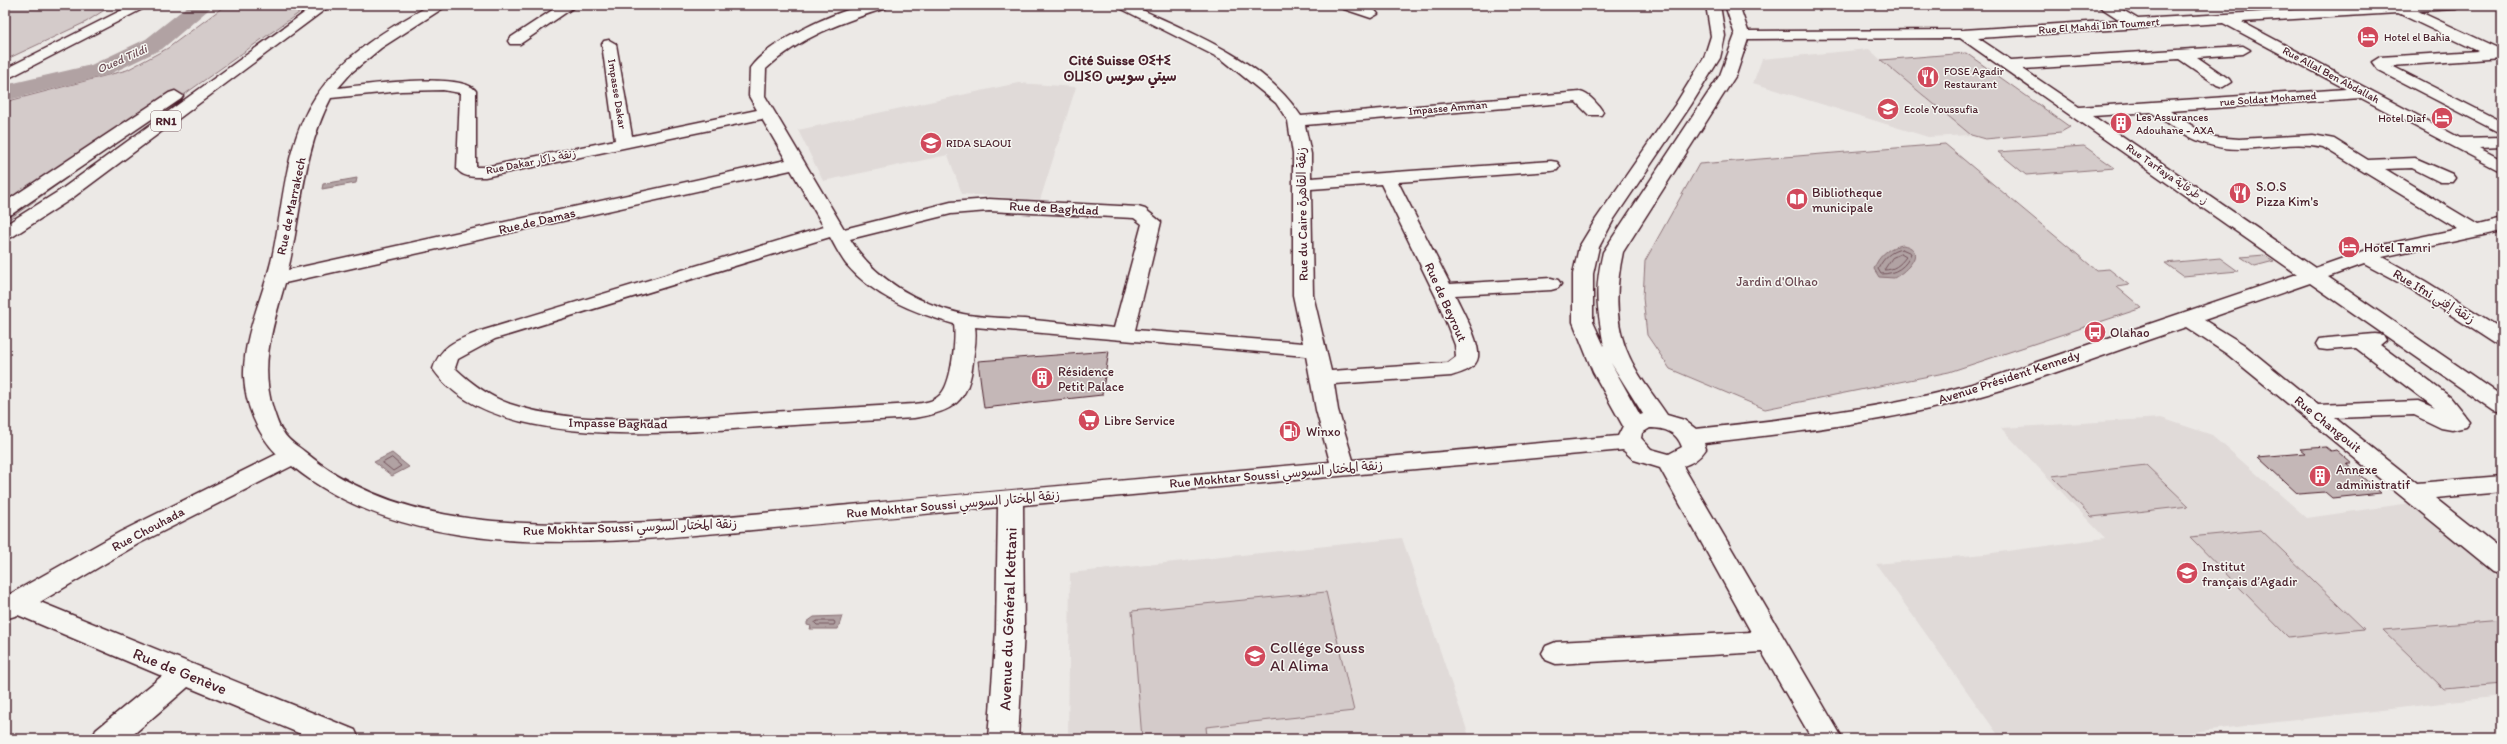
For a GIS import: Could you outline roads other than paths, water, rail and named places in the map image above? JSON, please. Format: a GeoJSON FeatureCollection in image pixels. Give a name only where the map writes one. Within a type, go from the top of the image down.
{"type":"FeatureCollection","features":[{"type":"Feature","properties":{"kind":"main road"},"geometry":{"type":"LineString","coordinates":[[5,75],[143,5]]}},
{"type":"Feature","properties":{"kind":"main road","name":"RN1"},"geometry":{"type":"LineString","coordinates":[[5,210],[61,174],[202,78],[301,5]]}},
{"type":"Feature","properties":{"kind":"main road","name":"RN1"},"geometry":{"type":"LineString","coordinates":[[5,233],[65,195],[324,5]]}},
{"type":"Feature","properties":{"kind":"main road","name":"Rue de Marrakech"},"geometry":{"type":"LineString","coordinates":[[295,455],[273,436],[257,395],[254,372],[265,312],[276,279],[287,214],[306,133],[326,94],[363,55],[392,34],[441,5]]}},
{"type":"Feature","properties":{"kind":"main road"},"geometry":{"type":"LineString","coordinates":[[515,41],[570,5]]}},
{"type":"Feature","properties":{"kind":"main road","name":"Rue du Caire زنقة القاهرة"},"geometry":{"type":"LineString","coordinates":[[1121,5],[1234,61],[1282,100],[1296,121],[1300,139],[1302,184],[1303,295],[1322,378],[1327,410],[1343,467]]}},
{"type":"Feature","properties":{"kind":"main road"},"geometry":{"type":"LineString","coordinates":[[1346,5],[1371,14]]}},
{"type":"Feature","properties":{"kind":"main road"},"geometry":{"type":"LineString","coordinates":[[1631,434],[1645,421],[1659,421],[1672,424],[1684,430],[1692,437],[1694,449],[1689,456],[1669,462],[1652,459],[1637,452],[1631,434],[1583,322],[1583,274],[1589,247],[1605,219],[1687,100],[1712,58],[1718,36],[1713,5]]}},
{"type":"Feature","properties":{"kind":"main road"},"geometry":{"type":"LineString","coordinates":[[1659,421],[1627,373],[1615,349],[1606,299],[1607,278],[1613,252],[1630,223],[1728,75],[1742,35],[1732,5]]}},
{"type":"Feature","properties":{"kind":"main road"},"geometry":{"type":"LineString","coordinates":[[2104,5],[2136,24]]}},
{"type":"Feature","properties":{"kind":"main road","name":"Rue El Mahdi Ibn Toumert"},"geometry":{"type":"LineString","coordinates":[[1742,35],[1964,34],[2456,5]]}},
{"type":"Feature","properties":{"kind":"main road"},"geometry":{"type":"LineString","coordinates":[[869,7],[793,39],[758,68],[756,82],[758,96],[767,114],[853,260],[877,282],[901,298],[931,311],[963,320],[1123,335],[1316,350]]}},
{"type":"Feature","properties":{"kind":"main road"},"geometry":{"type":"LineString","coordinates":[[2400,8],[2500,55]]}},
{"type":"Feature","properties":{"kind":"main road","name":"Rue Allal Ben Abdallah"},"geometry":{"type":"LineString","coordinates":[[2224,18],[2502,167]]}},
{"type":"Feature","properties":{"kind":"main road","name":"Rue Tarfaya ز. طرفاية"},"geometry":{"type":"LineString","coordinates":[[1964,34],[2502,406]]}},
{"type":"Feature","properties":{"kind":"main road","name":"Impasse Dakar"},"geometry":{"type":"LineString","coordinates":[[609,44],[611,65],[620,98],[624,143]]}},
{"type":"Feature","properties":{"kind":"main road"},"geometry":{"type":"LineString","coordinates":[[2009,65],[2243,50]]}},
{"type":"Feature","properties":{"kind":"main road"},"geometry":{"type":"LineString","coordinates":[[2182,54],[2223,82]]}},
{"type":"Feature","properties":{"kind":"main road"},"geometry":{"type":"LineString","coordinates":[[2500,55],[2380,62],[2383,67],[2502,129]]}},
{"type":"Feature","properties":{"kind":"main road","name":"Rue Dakar زنقة داكار"},"geometry":{"type":"LineString","coordinates":[[326,94],[435,84],[463,86],[468,90],[466,169],[473,172],[485,172],[767,114]]}},
{"type":"Feature","properties":{"kind":"main road","name":"rue Soldat Mohamed"},"geometry":{"type":"LineString","coordinates":[[2076,112],[2364,93]]}},
{"type":"Feature","properties":{"kind":"main road","name":"Impasse Amman"},"geometry":{"type":"LineString","coordinates":[[1296,121],[1580,97],[1595,112]]}},
{"type":"Feature","properties":{"kind":"main road"},"geometry":{"type":"LineString","coordinates":[[2153,106],[2202,138],[2217,143],[2306,138],[2333,144],[2486,229]]}},
{"type":"Feature","properties":{"kind":"main road"},"geometry":{"type":"LineString","coordinates":[[2457,144],[2502,142]]}},
{"type":"Feature","properties":{"kind":"main road","name":"Rue de Damas"},"geometry":{"type":"LineString","coordinates":[[276,279],[797,163]]}},
{"type":"Feature","properties":{"kind":"main road"},"geometry":{"type":"LineString","coordinates":[[2446,178],[2415,163],[2372,164],[2486,229]]}},
{"type":"Feature","properties":{"kind":"main road"},"geometry":{"type":"LineString","coordinates":[[1302,184],[1551,166]]}},
{"type":"Feature","properties":{"kind":"main road","name":"Rue de Beyrout"},"geometry":{"type":"LineString","coordinates":[[1322,378],[1451,369],[1462,365],[1467,356],[1466,347],[1442,290],[1387,178]]}},
{"type":"Feature","properties":{"kind":"main road","name":"Rue de Baghdad"},"geometry":{"type":"LineString","coordinates":[[837,233],[968,206],[989,205],[1138,214],[1152,222],[1145,256],[1123,335]]}},
{"type":"Feature","properties":{"kind":"main road","name":"Avenue Président Kennedy"},"geometry":{"type":"LineString","coordinates":[[1692,437],[1797,425],[1936,401],[1980,389],[2188,319],[2311,274],[2384,250],[2486,229]]}},
{"type":"Feature","properties":{"kind":"main road","name":"Impasse Baghdad"},"geometry":{"type":"LineString","coordinates":[[837,233],[488,334],[463,346],[448,356],[444,369],[450,379],[460,387],[487,403],[552,421],[592,425],[696,424],[931,410],[945,404],[955,394],[960,380],[966,328],[963,320]]}},
{"type":"Feature","properties":{"kind":"main road","name":"Rue Ifni زنقة إفني"},"geometry":{"type":"LineString","coordinates":[[2365,256],[2418,285],[2502,338]]}},
{"type":"Feature","properties":{"kind":"main road"},"geometry":{"type":"LineString","coordinates":[[1442,290],[1551,284]]}},
{"type":"Feature","properties":{"kind":"main road","name":"Rue Changouit"},"geometry":{"type":"LineString","coordinates":[[2188,319],[2235,349],[2502,565]]}},
{"type":"Feature","properties":{"kind":"main road"},"geometry":{"type":"LineString","coordinates":[[2327,344],[2404,338]]}},
{"type":"Feature","properties":{"kind":"main road"},"geometry":{"type":"LineString","coordinates":[[2313,412],[2418,408],[2441,421],[2452,423],[2458,422],[2441,401],[2360,341]]}},
{"type":"Feature","properties":{"kind":"main road","name":"Rue Mokhtar Soussi زنقة المختار السوسي"},"geometry":{"type":"LineString","coordinates":[[295,455],[308,468],[337,488],[372,503],[458,526],[506,532],[680,528],[1343,467],[1631,434]]}},
{"type":"Feature","properties":{"kind":"main road","name":"Rue Chouhada"},"geometry":{"type":"LineString","coordinates":[[11,607],[129,538],[295,455]]}},
{"type":"Feature","properties":{"kind":"main road"},"geometry":{"type":"LineString","coordinates":[[1669,462],[1770,641],[1828,739]]}},
{"type":"Feature","properties":{"kind":"main road"},"geometry":{"type":"LineString","coordinates":[[2412,492],[2502,484]]}},
{"type":"Feature","properties":{"kind":"main road","name":"Avenue du Général Kettani"},"geometry":{"type":"LineString","coordinates":[[1003,739],[1010,630],[1011,498]]}},
{"type":"Feature","properties":{"kind":"main road","name":"Rue de Genève"},"geometry":{"type":"LineString","coordinates":[[11,607],[92,636],[344,739]]}},
{"type":"Feature","properties":{"kind":"main road"},"geometry":{"type":"LineString","coordinates":[[1556,653],[1770,641]]}},
{"type":"Feature","properties":{"kind":"main road"},"geometry":{"type":"LineString","coordinates":[[107,739],[185,673]]}},
{"type":"Feature","properties":{"kind":"water"},"geometry":{"type":"Polygon","coordinates":[[[357,178],[356,183],[322,189],[323,184],[357,178]]]}},
{"type":"Feature","properties":{"kind":"water"},"geometry":{"type":"Polygon","coordinates":[[[1903,245],[1914,251],[1915,256],[1913,261],[1904,271],[1894,278],[1879,277],[1874,269],[1878,260],[1885,252],[1894,247],[1903,245]]]}},
{"type":"Feature","properties":{"kind":"water"},"geometry":{"type":"Polygon","coordinates":[[[392,453],[409,467],[392,476],[374,462],[392,453]]]}},
{"type":"Feature","properties":{"kind":"water"},"geometry":{"type":"Polygon","coordinates":[[[842,616],[838,629],[810,629],[811,626],[807,625],[807,622],[814,617],[842,616]]]}},
{"type":"Feature","properties":{"kind":"waterway","name":"Oued Tildi"},"geometry":{"type":"LineString","coordinates":[[5,93],[99,70],[154,44],[203,5]]}},
{"type":"Feature","properties":{"kind":"place","name":"Hotel el Bahia"},"geometry":{"type":"Point","coordinates":[2368,37]}},
{"type":"Feature","properties":{"kind":"place","name":"FOSE Agadir Restaurant"},"geometry":{"type":"Point","coordinates":[1928,77]}},
{"type":"Feature","properties":{"kind":"place","name":"Ecole Youssufia"},"geometry":{"type":"Point","coordinates":[1888,109]}},
{"type":"Feature","properties":{"kind":"place","name":"Hotel Diaf"},"geometry":{"type":"Point","coordinates":[2442,118]}},
{"type":"Feature","properties":{"kind":"place","name":"Les Assurances Adouhane - AXA"},"geometry":{"type":"Point","coordinates":[2121,123]}},
{"type":"Feature","properties":{"kind":"place","name":"RIDA SLAOUI"},"geometry":{"type":"Point","coordinates":[931,143]}},
{"type":"Feature","properties":{"kind":"place","name":"S.O.S Pizza Kim's"},"geometry":{"type":"Point","coordinates":[2240,193]}},
{"type":"Feature","properties":{"kind":"place","name":"Bibliotheque municipale"},"geometry":{"type":"Point","coordinates":[1797,199]}},
{"type":"Feature","properties":{"kind":"place","name":"Hotel Tamri"},"geometry":{"type":"Point","coordinates":[2349,247]}},
{"type":"Feature","properties":{"kind":"place","name":"Olahao"},"geometry":{"type":"Point","coordinates":[2095,332]}},
{"type":"Feature","properties":{"kind":"place","name":"Résidence Petit Palace"},"geometry":{"type":"Point","coordinates":[1042,378]}},
{"type":"Feature","properties":{"kind":"place","name":"Libre Service"},"geometry":{"type":"Point","coordinates":[1089,420]}},
{"type":"Feature","properties":{"kind":"place","name":"Winxo"},"geometry":{"type":"Point","coordinates":[1290,431]}},
{"type":"Feature","properties":{"kind":"place","name":"Annexe administratif"},"geometry":{"type":"Point","coordinates":[2320,476]}},
{"type":"Feature","properties":{"kind":"place","name":"Institut français d’Agadir"},"geometry":{"type":"Point","coordinates":[2187,573]}},
{"type":"Feature","properties":{"kind":"place","name":"Collége Souss Al Alima"},"geometry":{"type":"Point","coordinates":[1255,656]}},
{"type":"Feature","properties":{"kind":"district","name":"Cité Suisse ⵙⵉⵜⵉ ⵙⵡⵉⵙ سيتي سويس"},"geometry":{"type":"Point","coordinates":[1120,68]}},
{"type":"Feature","properties":{"kind":"park label","name":"Jardin d'Olhao"},"geometry":{"type":"Point","coordinates":[1777,281]}}]}
